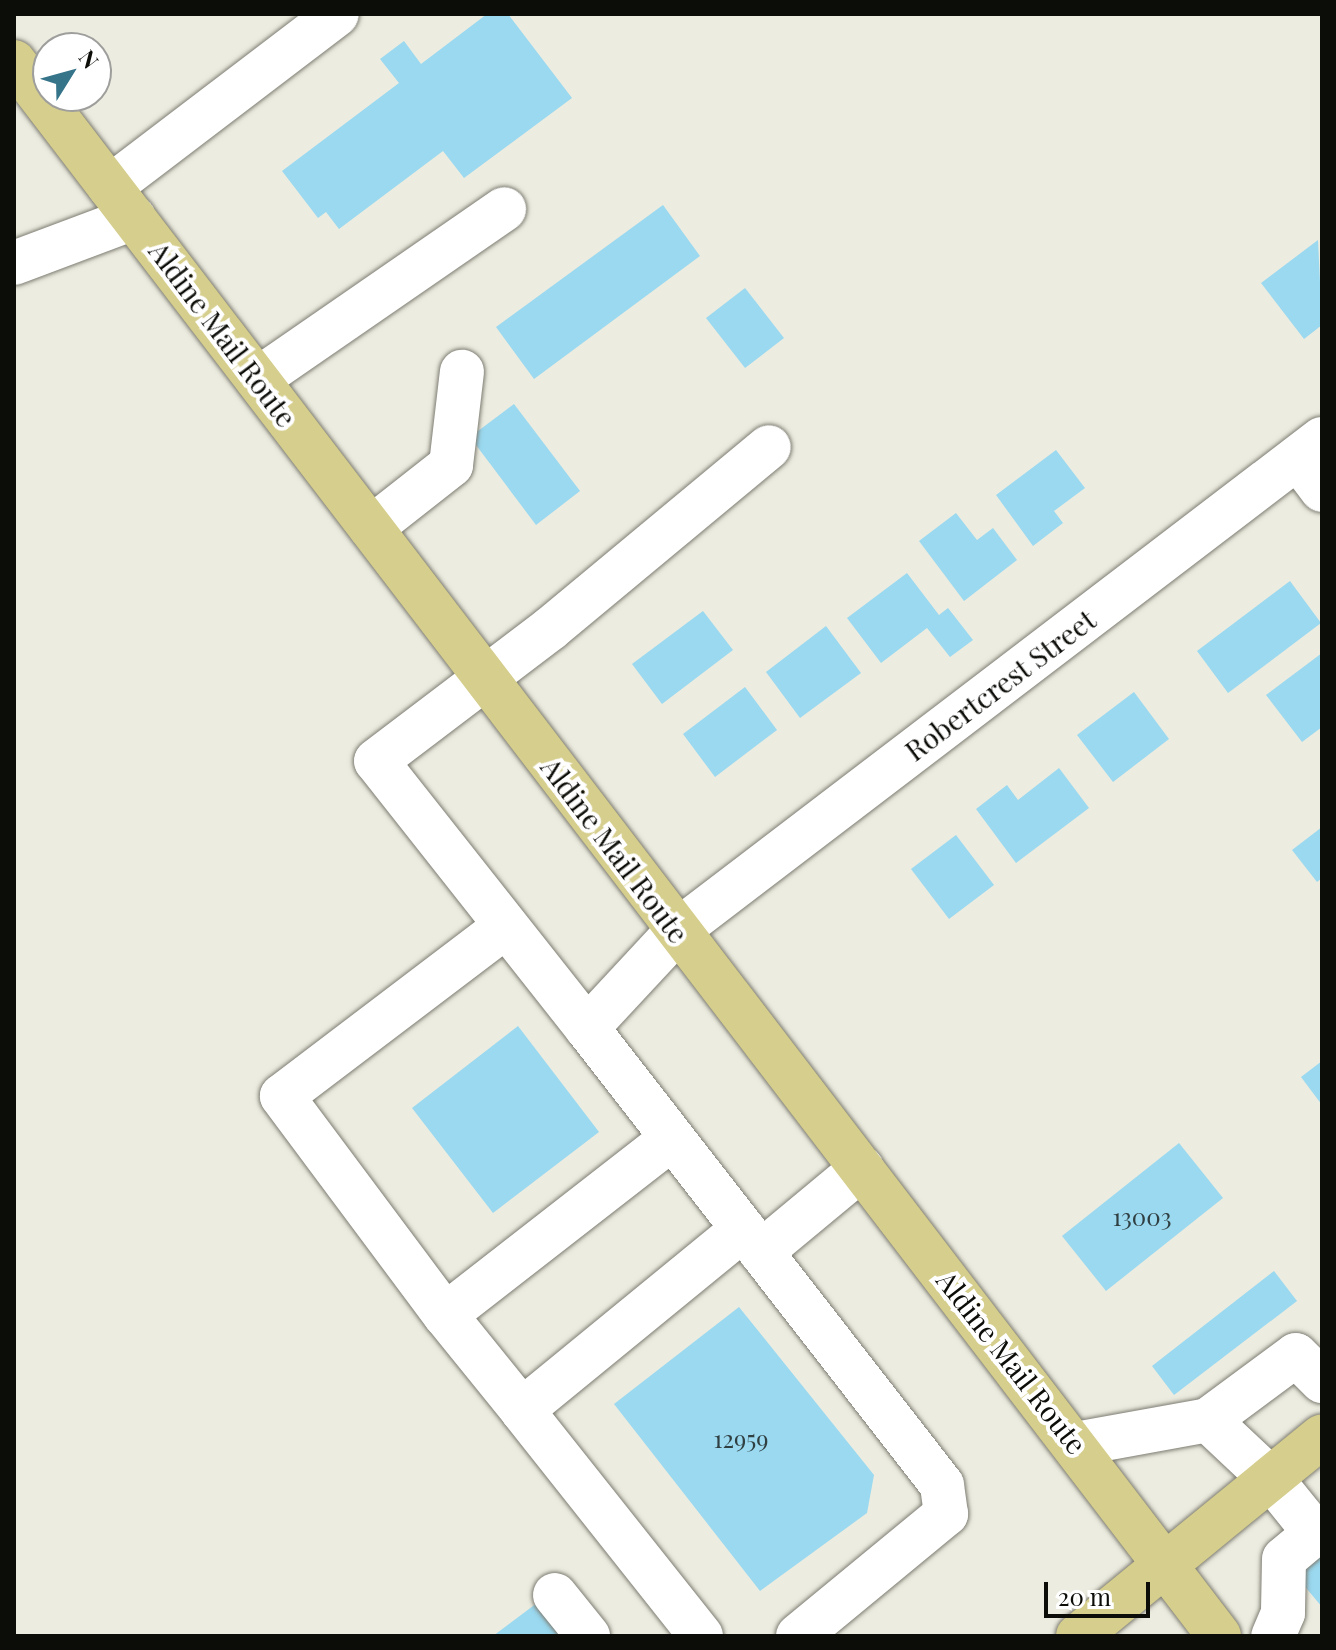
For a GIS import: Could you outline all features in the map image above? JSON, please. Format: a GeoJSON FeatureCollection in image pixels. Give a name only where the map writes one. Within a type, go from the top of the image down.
{"type":"FeatureCollection","features":[{"type":"Feature","properties":{"kind":"main road","name":"Aldine Mail Route"},"geometry":{"type":"LineString","coordinates":[[14,62],[677,931],[1076,1444],[1165,1568],[1219,1636]]}},
{"type":"Feature","properties":{"kind":"main road"},"geometry":{"type":"LineString","coordinates":[[1078,1636],[1273,1481],[1322,1436]]}},
{"type":"Feature","properties":{"kind":"street"},"geometry":{"type":"LineString","coordinates":[[14,263],[122,202],[337,14]]}},
{"type":"Feature","properties":{"kind":"street"},"geometry":{"type":"LineString","coordinates":[[258,379],[504,209]]}},
{"type":"Feature","properties":{"kind":"street"},"geometry":{"type":"LineString","coordinates":[[371,528],[451,465],[462,372]]}},
{"type":"Feature","properties":{"kind":"street"},"geometry":{"type":"LineString","coordinates":[[769,447],[485,679],[376,761],[942,1485],[946,1514],[798,1636]]}},
{"type":"Feature","properties":{"kind":"street","name":"Robertcrest Street"},"geometry":{"type":"LineString","coordinates":[[587,1028],[677,931],[1314,462]]}},
{"type":"Feature","properties":{"kind":"street"},"geometry":{"type":"LineString","coordinates":[[506,926],[282,1096],[445,1315],[701,1636]]}},
{"type":"Feature","properties":{"kind":"street"},"geometry":{"type":"LineString","coordinates":[[445,1315],[672,1138]]}},
{"type":"Feature","properties":{"kind":"street"},"geometry":{"type":"LineString","coordinates":[[522,1410],[752,1240],[862,1168]]}},
{"type":"Feature","properties":{"kind":"street"},"geometry":{"type":"LineString","coordinates":[[1076,1444],[1208,1420],[1296,1355],[1322,1381]]}},
{"type":"Feature","properties":{"kind":"street"},"geometry":{"type":"LineString","coordinates":[[1208,1420],[1273,1481],[1318,1532],[1284,1559],[1286,1628]]}},
{"type":"Feature","properties":{"kind":"street"},"geometry":{"type":"LineString","coordinates":[[555,1595],[588,1636]]}},
{"type":"Feature","properties":{"kind":"building"},"geometry":{"type":"Polygon","coordinates":[[[487,14],[508,14],[572,98],[464,178],[443,151],[339,229],[326,212],[318,218],[282,171],[399,83],[380,59],[404,41],[421,64],[487,14]]]}},
{"type":"Feature","properties":{"kind":"building"},"geometry":{"type":"Polygon","coordinates":[[[663,205],[700,256],[534,379],[496,327],[663,205]]]}},
{"type":"Feature","properties":{"kind":"building"},"geometry":{"type":"Polygon","coordinates":[[[1318,240],[1322,325],[1304,339],[1261,283],[1318,240]]]}},
{"type":"Feature","properties":{"kind":"building"},"geometry":{"type":"Polygon","coordinates":[[[745,288],[784,338],[745,368],[706,318],[745,288]]]}},
{"type":"Feature","properties":{"kind":"building"},"geometry":{"type":"Polygon","coordinates":[[[514,404],[580,491],[536,525],[470,437],[514,404]]]}},
{"type":"Feature","properties":{"kind":"building"},"geometry":{"type":"Polygon","coordinates":[[[1056,450],[1085,488],[1054,511],[1063,523],[1033,546],[996,495],[1056,450]]]}},
{"type":"Feature","properties":{"kind":"building"},"geometry":{"type":"Polygon","coordinates":[[[956,513],[977,540],[993,528],[1017,560],[964,601],[919,541],[956,513]]]}},
{"type":"Feature","properties":{"kind":"building"},"geometry":{"type":"Polygon","coordinates":[[[907,573],[939,615],[948,608],[973,640],[950,657],[927,628],[881,663],[847,618],[907,573]]]}},
{"type":"Feature","properties":{"kind":"building"},"geometry":{"type":"Polygon","coordinates":[[[1290,581],[1321,623],[1228,693],[1197,651],[1290,581]]]}},
{"type":"Feature","properties":{"kind":"building"},"geometry":{"type":"Polygon","coordinates":[[[703,611],[733,650],[662,704],[632,664],[703,611]]]}},
{"type":"Feature","properties":{"kind":"building"},"geometry":{"type":"Polygon","coordinates":[[[826,626],[861,673],[800,718],[766,672],[826,626]]]}},
{"type":"Feature","properties":{"kind":"building"},"geometry":{"type":"Polygon","coordinates":[[[1322,653],[1322,727],[1302,742],[1266,695],[1322,653]]]}},
{"type":"Feature","properties":{"kind":"building"},"geometry":{"type":"Polygon","coordinates":[[[745,687],[777,730],[715,777],[683,734],[745,687]]]}},
{"type":"Feature","properties":{"kind":"building"},"geometry":{"type":"Polygon","coordinates":[[[1134,692],[1169,739],[1113,782],[1077,735],[1134,692]]]}},
{"type":"Feature","properties":{"kind":"building"},"geometry":{"type":"Polygon","coordinates":[[[1059,768],[1089,808],[1016,863],[976,809],[1007,785],[1018,800],[1059,768]]]}},
{"type":"Feature","properties":{"kind":"building"},"geometry":{"type":"Polygon","coordinates":[[[1322,827],[1322,878],[1317,882],[1292,850],[1322,827]]]}},
{"type":"Feature","properties":{"kind":"building"},"geometry":{"type":"Polygon","coordinates":[[[956,835],[994,885],[949,919],[911,869],[956,835]]]}},
{"type":"Feature","properties":{"kind":"building"},"geometry":{"type":"Polygon","coordinates":[[[518,1026],[599,1132],[493,1213],[412,1108],[518,1026]]]}},
{"type":"Feature","properties":{"kind":"building"},"geometry":{"type":"Polygon","coordinates":[[[1322,1061],[1322,1105],[1301,1077],[1322,1061]]]}},
{"type":"Feature","properties":{"kind":"building"},"geometry":{"type":"Polygon","coordinates":[[[1179,1143],[1223,1198],[1106,1291],[1062,1236],[1179,1143]]]}},
{"type":"Feature","properties":{"kind":"building"},"geometry":{"type":"Polygon","coordinates":[[[1274,1271],[1297,1301],[1174,1395],[1152,1366],[1274,1271]]]}},
{"type":"Feature","properties":{"kind":"building"},"geometry":{"type":"Polygon","coordinates":[[[739,1307],[874,1475],[867,1513],[760,1591],[614,1404],[739,1307]]]}},
{"type":"Feature","properties":{"kind":"building"},"geometry":{"type":"Polygon","coordinates":[[[1322,1556],[1322,1607],[1297,1577],[1322,1556]]]}},
{"type":"Feature","properties":{"kind":"building"},"geometry":{"type":"Polygon","coordinates":[[[537,1603],[562,1636],[493,1636],[537,1603]]]}}]}
